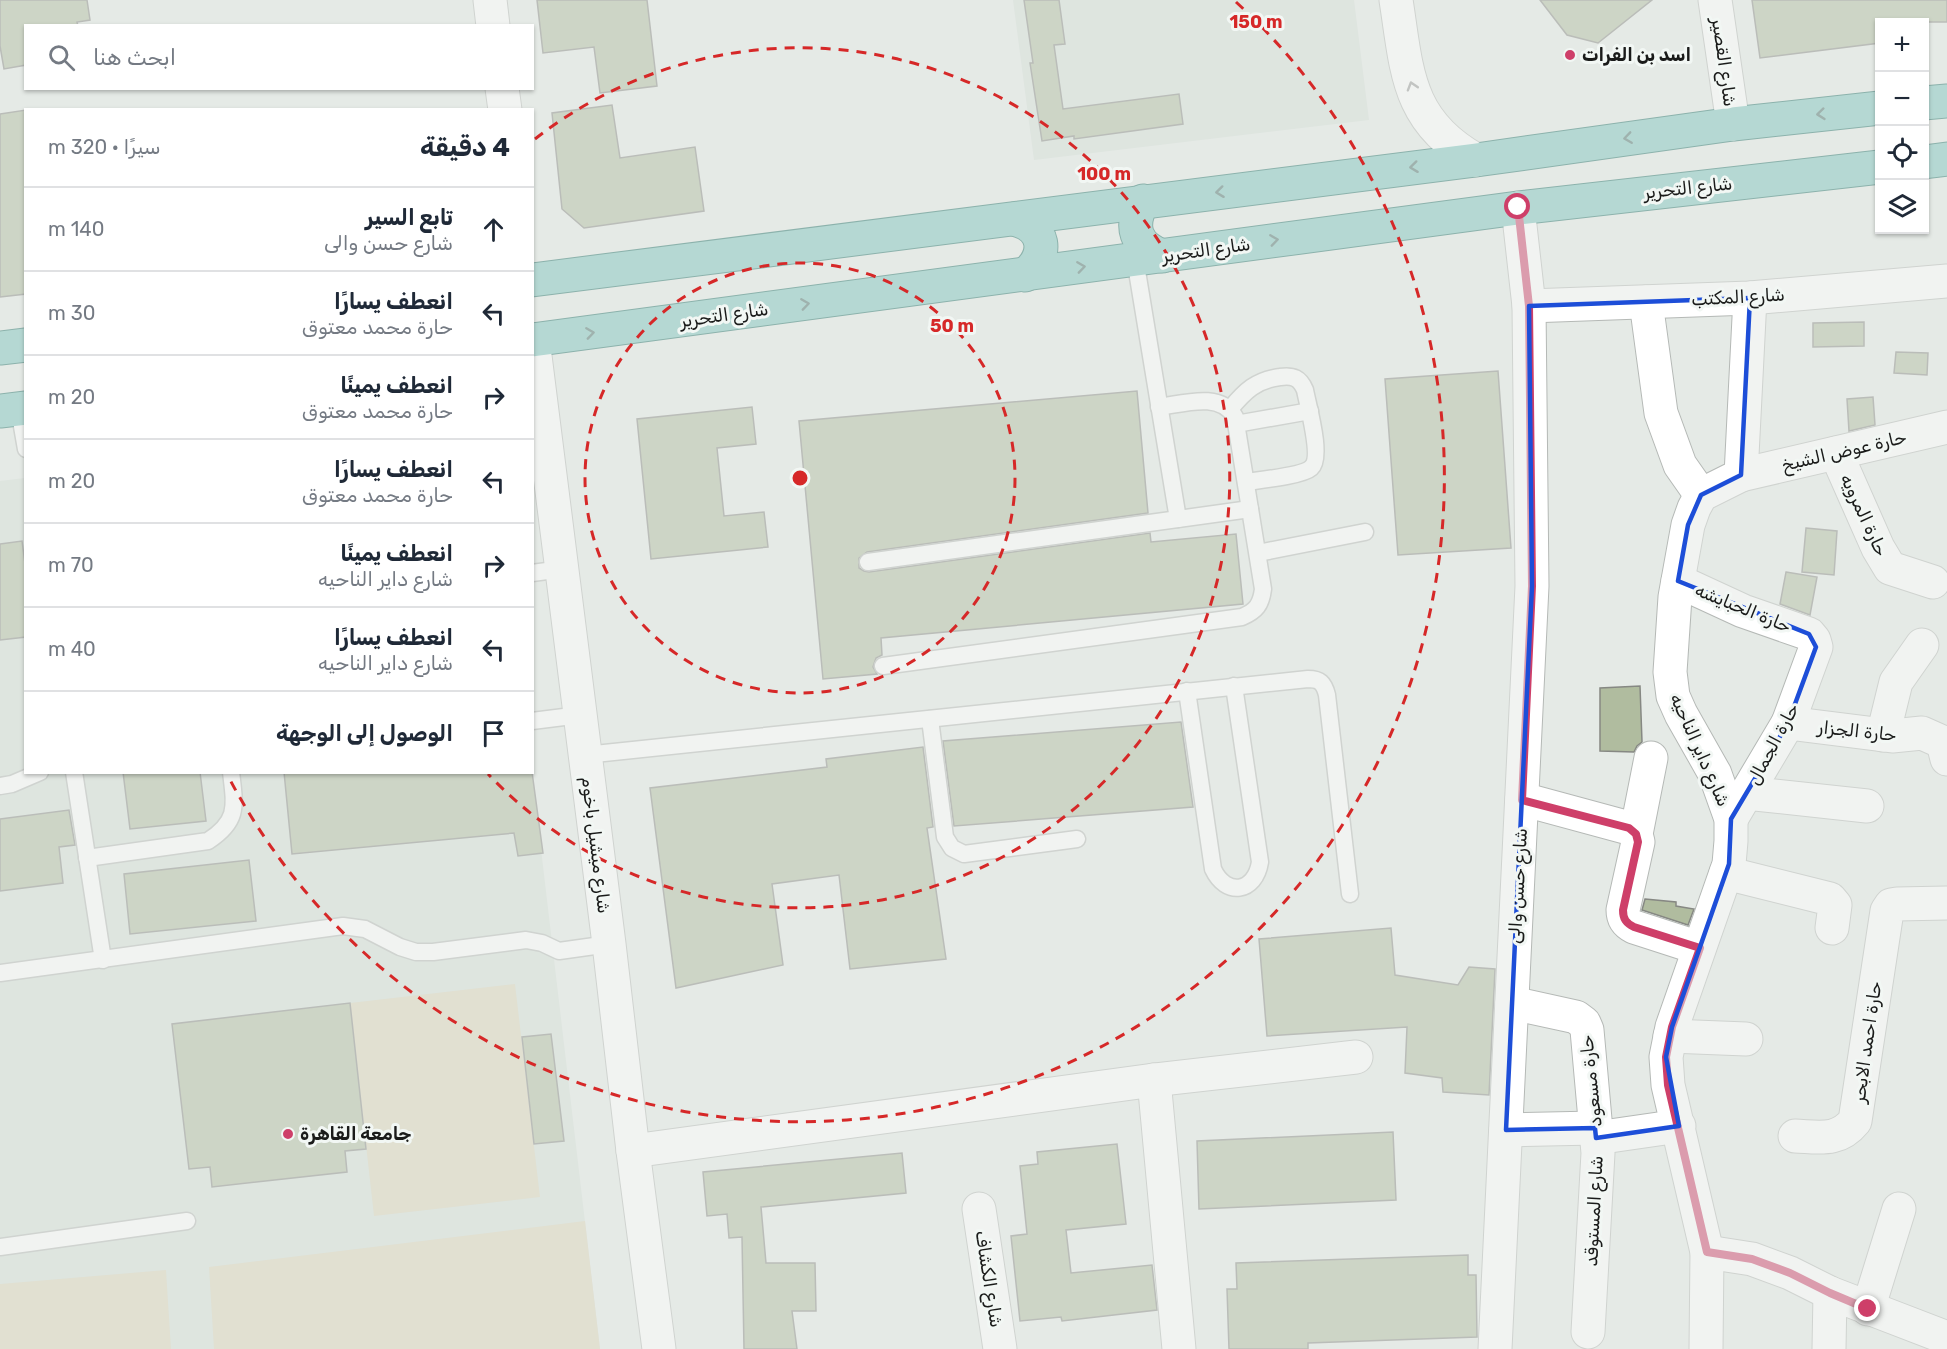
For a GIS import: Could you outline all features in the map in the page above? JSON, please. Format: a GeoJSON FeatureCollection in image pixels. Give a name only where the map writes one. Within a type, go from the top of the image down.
{"type":"FeatureCollection","features":[{"type":"Feature","properties":{"kind":"main road"},"geometry":{"type":"LineString","coordinates":[[1929,103],[1947,101]]}},
{"type":"Feature","properties":{"kind":"main road"},"geometry":{"type":"LineString","coordinates":[[534,280],[1476,160],[1732,124],[1875,109]]}},
{"type":"Feature","properties":{"kind":"main road"},"geometry":{"type":"LineString","coordinates":[[1929,161],[1947,159]]}},
{"type":"Feature","properties":{"kind":"main road","name":"شارع التحرير"},"geometry":{"type":"LineString","coordinates":[[534,340],[1518,207],[1875,168]]}},
{"type":"Feature","properties":{"kind":"main road"},"geometry":{"type":"LineString","coordinates":[[1143,201],[1136,213],[1135,227],[1140,240],[1149,250],[1149,257]]}},
{"type":"Feature","properties":{"kind":"main road"},"geometry":{"type":"LineString","coordinates":[[1014,219],[1026,222],[1036,231],[1041,243],[1041,255],[1035,267],[1026,275]]}},
{"type":"Feature","properties":{"kind":"main road"},"geometry":{"type":"LineString","coordinates":[[0,348],[24,345]]}},
{"type":"Feature","properties":{"kind":"street"},"geometry":{"type":"LineString","coordinates":[[490,0],[493,24]]}},
{"type":"Feature","properties":{"kind":"street"},"geometry":{"type":"LineString","coordinates":[[1396,0],[1411,85],[1418,104],[1442,137],[1458,150],[1476,160]]}},
{"type":"Feature","properties":{"kind":"street","name":"شارع القصير"},"geometry":{"type":"LineString","coordinates":[[1715,0],[1732,124]]}},
{"type":"Feature","properties":{"kind":"street"},"geometry":{"type":"LineString","coordinates":[[502,90],[505,108]]}},
{"type":"Feature","properties":{"kind":"street","name":"شارع حسن والى"},"geometry":{"type":"LineString","coordinates":[[1495,1349],[1532,586],[1529,306],[1518,207]]}},
{"type":"Feature","properties":{"kind":"street","name":"شارع المكتب"},"geometry":{"type":"LineString","coordinates":[[1529,306],[1750,298],[1947,281]]}},
{"type":"Feature","properties":{"kind":"street"},"geometry":{"type":"LineString","coordinates":[[1646,302],[1661,413],[1680,465],[1701,495],[1741,475],[1750,298]]}},
{"type":"Feature","properties":{"kind":"street","name":"شارع ميشيل باخوم"},"geometry":{"type":"LineString","coordinates":[[534,356],[547,571],[580,715],[633,1151],[660,1349]]}},
{"type":"Feature","properties":{"kind":"street","name":"حارة عوض الشيخ"},"geometry":{"type":"LineString","coordinates":[[1741,475],[1947,427]]}},
{"type":"Feature","properties":{"kind":"street","name":"حارة المرويه"},"geometry":{"type":"LineString","coordinates":[[1836,453],[1878,548],[1890,568],[1933,582]]}},
{"type":"Feature","properties":{"kind":"street","name":"شارع داير الناحيه"},"geometry":{"type":"LineString","coordinates":[[1701,495],[1688,525],[1678,581],[1670,672],[1673,696],[1681,714],[1715,774],[1739,806],[1726,873],[1670,1036],[1666,1057],[1668,1085],[1707,1252],[1706,1349]]}},
{"type":"Feature","properties":{"kind":"street","name":"حارة الحبايشه"},"geometry":{"type":"LineString","coordinates":[[1678,581],[1743,611],[1809,634]]}},
{"type":"Feature","properties":{"kind":"street","name":"حارة الجمال"},"geometry":{"type":"LineString","coordinates":[[1739,806],[1788,723],[1816,647],[1809,634]]}},
{"type":"Feature","properties":{"kind":"street"},"geometry":{"type":"LineString","coordinates":[[1883,735],[1896,682],[1922,645]]}},
{"type":"Feature","properties":{"kind":"street","name":"حارة الجزار"},"geometry":{"type":"LineString","coordinates":[[1788,723],[1883,735],[1902,736],[1922,733],[1940,741],[1947,759]]}},
{"type":"Feature","properties":{"kind":"street"},"geometry":{"type":"LineString","coordinates":[[1651,758],[1636,834],[1637,849],[1623,916],[1626,923],[1634,927],[1700,948]]}},
{"type":"Feature","properties":{"kind":"street"},"geometry":{"type":"LineString","coordinates":[[1522,800],[1629,828],[1636,834]]}},
{"type":"Feature","properties":{"kind":"street"},"geometry":{"type":"LineString","coordinates":[[1739,806],[1867,806]]}},
{"type":"Feature","properties":{"kind":"street"},"geometry":{"type":"LineString","coordinates":[[1726,873],[1830,899],[1835,905],[1832,928]]}},
{"type":"Feature","properties":{"kind":"street","name":"حارة احمد الابحر"},"geometry":{"type":"LineString","coordinates":[[1795,1136],[1831,1137],[1846,1132],[1855,1121],[1886,916],[1891,905],[1947,903]]}},
{"type":"Feature","properties":{"kind":"street","name":"حارة مسعود"},"geometry":{"type":"LineString","coordinates":[[1512,1003],[1576,1017],[1584,1023],[1596,1133]]}},
{"type":"Feature","properties":{"kind":"street"},"geometry":{"type":"LineString","coordinates":[[1670,1036],[1746,1039]]}},
{"type":"Feature","properties":{"kind":"street"},"geometry":{"type":"LineString","coordinates":[[633,1151],[1154,1080],[1356,1057]]}},
{"type":"Feature","properties":{"kind":"street"},"geometry":{"type":"LineString","coordinates":[[1154,1080],[1179,1349]]}},
{"type":"Feature","properties":{"kind":"street","name":"شارع المستوقد"},"geometry":{"type":"LineString","coordinates":[[1588,1332],[1598,1153],[1596,1133],[1679,1126]]}},
{"type":"Feature","properties":{"kind":"street"},"geometry":{"type":"LineString","coordinates":[[1506,1130],[1596,1133]]}},
{"type":"Feature","properties":{"kind":"street","name":"شارع الكشاف"},"geometry":{"type":"LineString","coordinates":[[978,1209],[1000,1349]]}},
{"type":"Feature","properties":{"kind":"street"},"geometry":{"type":"LineString","coordinates":[[1868,1309],[1899,1209]]}},
{"type":"Feature","properties":{"kind":"street"},"geometry":{"type":"LineString","coordinates":[[1707,1252],[1752,1259],[1790,1273],[1868,1309],[1947,1338]]}},
{"type":"Feature","properties":{"kind":"street"},"geometry":{"type":"LineString","coordinates":[[1829,1349],[1830,1293]]}},
{"type":"Feature","properties":{"kind":"lane"},"geometry":{"type":"LineString","coordinates":[[1149,257],[1159,407],[1178,519]]}},
{"type":"Feature","properties":{"kind":"lane"},"geometry":{"type":"LineString","coordinates":[[1233,417],[1240,397],[1266,379],[1294,376],[1302,382],[1310,411],[1317,459],[1311,468],[1302,473],[1246,482]]}},
{"type":"Feature","properties":{"kind":"lane"},"geometry":{"type":"LineString","coordinates":[[884,666],[1242,617],[1254,612],[1262,602],[1263,589],[1233,417],[1220,402],[1208,401],[1159,407]]}},
{"type":"Feature","properties":{"kind":"lane"},"geometry":{"type":"LineString","coordinates":[[15,410],[24,442]]}},
{"type":"Feature","properties":{"kind":"lane"},"geometry":{"type":"LineString","coordinates":[[1233,417],[1310,411]]}},
{"type":"Feature","properties":{"kind":"lane"},"geometry":{"type":"LineString","coordinates":[[868,562],[1250,509]]}},
{"type":"Feature","properties":{"kind":"lane"},"geometry":{"type":"LineString","coordinates":[[1257,553],[1365,532]]}},
{"type":"Feature","properties":{"kind":"lane"},"geometry":{"type":"LineString","coordinates":[[585,755],[1318,679],[1325,686],[1350,894]]}},
{"type":"Feature","properties":{"kind":"lane"},"geometry":{"type":"LineString","coordinates":[[1187,691],[1213,869],[1218,880],[1228,887],[1239,888],[1250,884],[1258,874],[1260,862],[1234,686]]}},
{"type":"Feature","properties":{"kind":"lane"},"geometry":{"type":"LineString","coordinates":[[534,721],[580,715]]}},
{"type":"Feature","properties":{"kind":"lane"},"geometry":{"type":"LineString","coordinates":[[930,719],[945,837],[952,848],[964,854],[1077,839]]}},
{"type":"Feature","properties":{"kind":"lane"},"geometry":{"type":"LineString","coordinates":[[0,786],[12,784],[35,774]]}},
{"type":"Feature","properties":{"kind":"lane"},"geometry":{"type":"LineString","coordinates":[[74,774],[103,960]]}},
{"type":"Feature","properties":{"kind":"lane"},"geometry":{"type":"LineString","coordinates":[[87,858],[208,841],[224,831],[233,814],[231,774]]}},
{"type":"Feature","properties":{"kind":"lane"},"geometry":{"type":"LineString","coordinates":[[0,973],[343,926],[365,929],[400,947],[416,952],[433,952],[526,940],[542,943],[560,951],[609,944]]}},
{"type":"Feature","properties":{"kind":"lane"},"geometry":{"type":"LineString","coordinates":[[0,1247],[188,1221]]}},
{"type":"Feature","properties":{"kind":"highlighted area"},"geometry":{"type":"Polygon","coordinates":[[[1750,298],[1741,475],[1701,495],[1688,525],[1678,581],[1809,634],[1816,647],[1788,723],[1731,819],[1729,864],[1672,1027],[1666,1057],[1679,1126],[1596,1138],[1595,1128],[1506,1130],[1532,586],[1529,306],[1750,298]]]}},
{"type":"Feature","properties":{"kind":"shaded area"},"geometry":{"type":"Polygon","coordinates":[[[1013,0],[1354,0],[1369,120],[1034,160],[1013,0]]]}},
{"type":"Feature","properties":{"kind":"shaded area"},"geometry":{"type":"Polygon","coordinates":[[[24,478],[24,774],[532,774],[600,1349],[0,1349],[0,481],[24,478]]]}},
{"type":"Feature","properties":{"kind":"shaded area"},"geometry":{"type":"Polygon","coordinates":[[[515,984],[540,1197],[374,1216],[350,1003],[515,984]]]}},
{"type":"Feature","properties":{"kind":"shaded area"},"geometry":{"type":"Polygon","coordinates":[[[585,1221],[600,1349],[214,1349],[209,1267],[585,1221]]]}},
{"type":"Feature","properties":{"kind":"shaded area"},"geometry":{"type":"Polygon","coordinates":[[[166,1270],[171,1349],[0,1349],[0,1284],[166,1270]]]}},
{"type":"Feature","properties":{"kind":"building"},"geometry":{"type":"Polygon","coordinates":[[[0,0],[87,0],[90,20],[77,22],[78,24],[24,24],[24,65],[4,69],[0,46],[0,0]]]}},
{"type":"Feature","properties":{"kind":"building"},"geometry":{"type":"Polygon","coordinates":[[[537,0],[647,0],[657,86],[600,93],[594,47],[543,53],[537,0]]]}},
{"type":"Feature","properties":{"kind":"building"},"geometry":{"type":"Polygon","coordinates":[[[1024,0],[1059,0],[1065,44],[1054,45],[1063,109],[1179,94],[1183,124],[1074,139],[1074,136],[1042,141],[1030,63],[1033,63],[1024,0]]]}},
{"type":"Feature","properties":{"kind":"building"},"geometry":{"type":"Polygon","coordinates":[[[1540,0],[1652,0],[1598,43],[1567,35],[1540,0]]]}},
{"type":"Feature","properties":{"kind":"building"},"geometry":{"type":"Polygon","coordinates":[[[1752,0],[1947,0],[1947,22],[1929,22],[1929,18],[1875,18],[1875,44],[1760,58],[1752,0]]]}},
{"type":"Feature","properties":{"kind":"building"},"geometry":{"type":"Polygon","coordinates":[[[612,105],[620,158],[695,147],[704,211],[584,228],[562,209],[552,113],[612,105]]]}},
{"type":"Feature","properties":{"kind":"building"},"geometry":{"type":"Polygon","coordinates":[[[24,110],[24,294],[0,297],[0,114],[24,110]]]}},
{"type":"Feature","properties":{"kind":"building"},"geometry":{"type":"Polygon","coordinates":[[[1864,322],[1864,346],[1813,347],[1813,323],[1864,322]]]}},
{"type":"Feature","properties":{"kind":"building"},"geometry":{"type":"Polygon","coordinates":[[[1896,352],[1928,353],[1927,375],[1894,373],[1896,352]]]}},
{"type":"Feature","properties":{"kind":"building"},"geometry":{"type":"Polygon","coordinates":[[[1498,371],[1511,548],[1398,555],[1385,379],[1498,371]]]}},
{"type":"Feature","properties":{"kind":"building"},"geometry":{"type":"Polygon","coordinates":[[[1137,391],[1148,513],[867,552],[859,558],[859,568],[869,572],[1150,533],[1151,542],[1236,534],[1243,604],[881,638],[882,655],[876,658],[873,667],[877,674],[823,679],[799,421],[1137,391]]]}},
{"type":"Feature","properties":{"kind":"building"},"geometry":{"type":"Polygon","coordinates":[[[1873,397],[1875,425],[1849,431],[1847,399],[1873,397]]]}},
{"type":"Feature","properties":{"kind":"building"},"geometry":{"type":"Polygon","coordinates":[[[752,407],[756,444],[717,448],[724,516],[764,512],[768,547],[651,559],[637,419],[752,407]]]}},
{"type":"Feature","properties":{"kind":"building"},"geometry":{"type":"Polygon","coordinates":[[[1806,528],[1837,531],[1834,575],[1802,572],[1806,528]]]}},
{"type":"Feature","properties":{"kind":"building"},"geometry":{"type":"Polygon","coordinates":[[[22,541],[24,637],[0,640],[0,544],[22,541]]]}},
{"type":"Feature","properties":{"kind":"building"},"geometry":{"type":"Polygon","coordinates":[[[1786,572],[1817,577],[1810,615],[1780,604],[1786,572]]]}},
{"type":"Feature","properties":{"kind":"building"},"geometry":{"type":"Polygon","coordinates":[[[1640,686],[1642,742],[1634,752],[1600,751],[1600,688],[1640,686]]]}},
{"type":"Feature","properties":{"kind":"building"},"geometry":{"type":"Polygon","coordinates":[[[1181,722],[1193,807],[954,826],[943,741],[1181,722]]]}},
{"type":"Feature","properties":{"kind":"building"},"geometry":{"type":"Polygon","coordinates":[[[923,747],[933,827],[927,828],[946,959],[850,969],[839,875],[772,884],[783,965],[676,988],[650,788],[827,767],[826,759],[923,747]]]}},
{"type":"Feature","properties":{"kind":"building"},"geometry":{"type":"Polygon","coordinates":[[[123,774],[200,774],[206,821],[130,829],[123,774]]]}},
{"type":"Feature","properties":{"kind":"building"},"geometry":{"type":"Polygon","coordinates":[[[284,774],[532,774],[543,853],[518,856],[514,833],[292,854],[284,774]]]}},
{"type":"Feature","properties":{"kind":"building"},"geometry":{"type":"Polygon","coordinates":[[[69,810],[75,845],[59,847],[63,883],[0,891],[0,819],[69,810]]]}},
{"type":"Feature","properties":{"kind":"building"},"geometry":{"type":"Polygon","coordinates":[[[249,860],[256,921],[130,934],[124,874],[249,860]]]}},
{"type":"Feature","properties":{"kind":"building"},"geometry":{"type":"Polygon","coordinates":[[[1645,899],[1676,902],[1676,906],[1694,909],[1688,925],[1642,910],[1645,899]]]}},
{"type":"Feature","properties":{"kind":"building"},"geometry":{"type":"Polygon","coordinates":[[[1391,928],[1395,975],[1458,985],[1469,967],[1495,969],[1489,1095],[1443,1092],[1442,1078],[1405,1073],[1407,1027],[1267,1036],[1259,939],[1391,928]]]}},
{"type":"Feature","properties":{"kind":"building"},"geometry":{"type":"Polygon","coordinates":[[[350,1003],[366,1149],[345,1151],[347,1172],[212,1187],[210,1167],[189,1169],[172,1024],[350,1003]]]}},
{"type":"Feature","properties":{"kind":"building"},"geometry":{"type":"Polygon","coordinates":[[[551,1034],[564,1141],[534,1144],[522,1037],[551,1034]]]}},
{"type":"Feature","properties":{"kind":"building"},"geometry":{"type":"Polygon","coordinates":[[[1393,1132],[1396,1200],[1199,1209],[1197,1141],[1393,1132]]]}},
{"type":"Feature","properties":{"kind":"building"},"geometry":{"type":"Polygon","coordinates":[[[1117,1144],[1126,1224],[1066,1230],[1071,1273],[1152,1265],[1157,1310],[1062,1321],[1061,1317],[1020,1321],[1011,1236],[1027,1234],[1020,1166],[1038,1164],[1037,1152],[1117,1144]]]}},
{"type":"Feature","properties":{"kind":"building"},"geometry":{"type":"Polygon","coordinates":[[[902,1153],[906,1193],[761,1207],[766,1263],[815,1263],[816,1311],[792,1311],[797,1349],[744,1349],[742,1237],[729,1238],[727,1214],[707,1216],[703,1172],[902,1153]]]}},
{"type":"Feature","properties":{"kind":"building"},"geometry":{"type":"Polygon","coordinates":[[[1468,1255],[1468,1275],[1476,1275],[1477,1337],[1308,1343],[1308,1349],[1229,1349],[1227,1289],[1237,1289],[1236,1263],[1468,1255]]]}},
{"type":"Feature","properties":{"kind":"place","name":"اسد بن الفرات"},"geometry":{"type":"Point","coordinates":[1570,55]}},
{"type":"Feature","properties":{"kind":"place","name":"جامعة القاهرة"},"geometry":{"type":"Point","coordinates":[288,1134]}},
{"type":"Feature","properties":{"kind":"route"},"geometry":{"type":"LineString","coordinates":[[1518,207],[1529,306],[1532,586],[1522,800],[1629,828],[1636,834],[1638,842],[1623,910],[1626,923],[1700,948],[1672,1027],[1666,1057],[1668,1085],[1707,1252],[1752,1259],[1790,1273],[1868,1309]]}}]}
